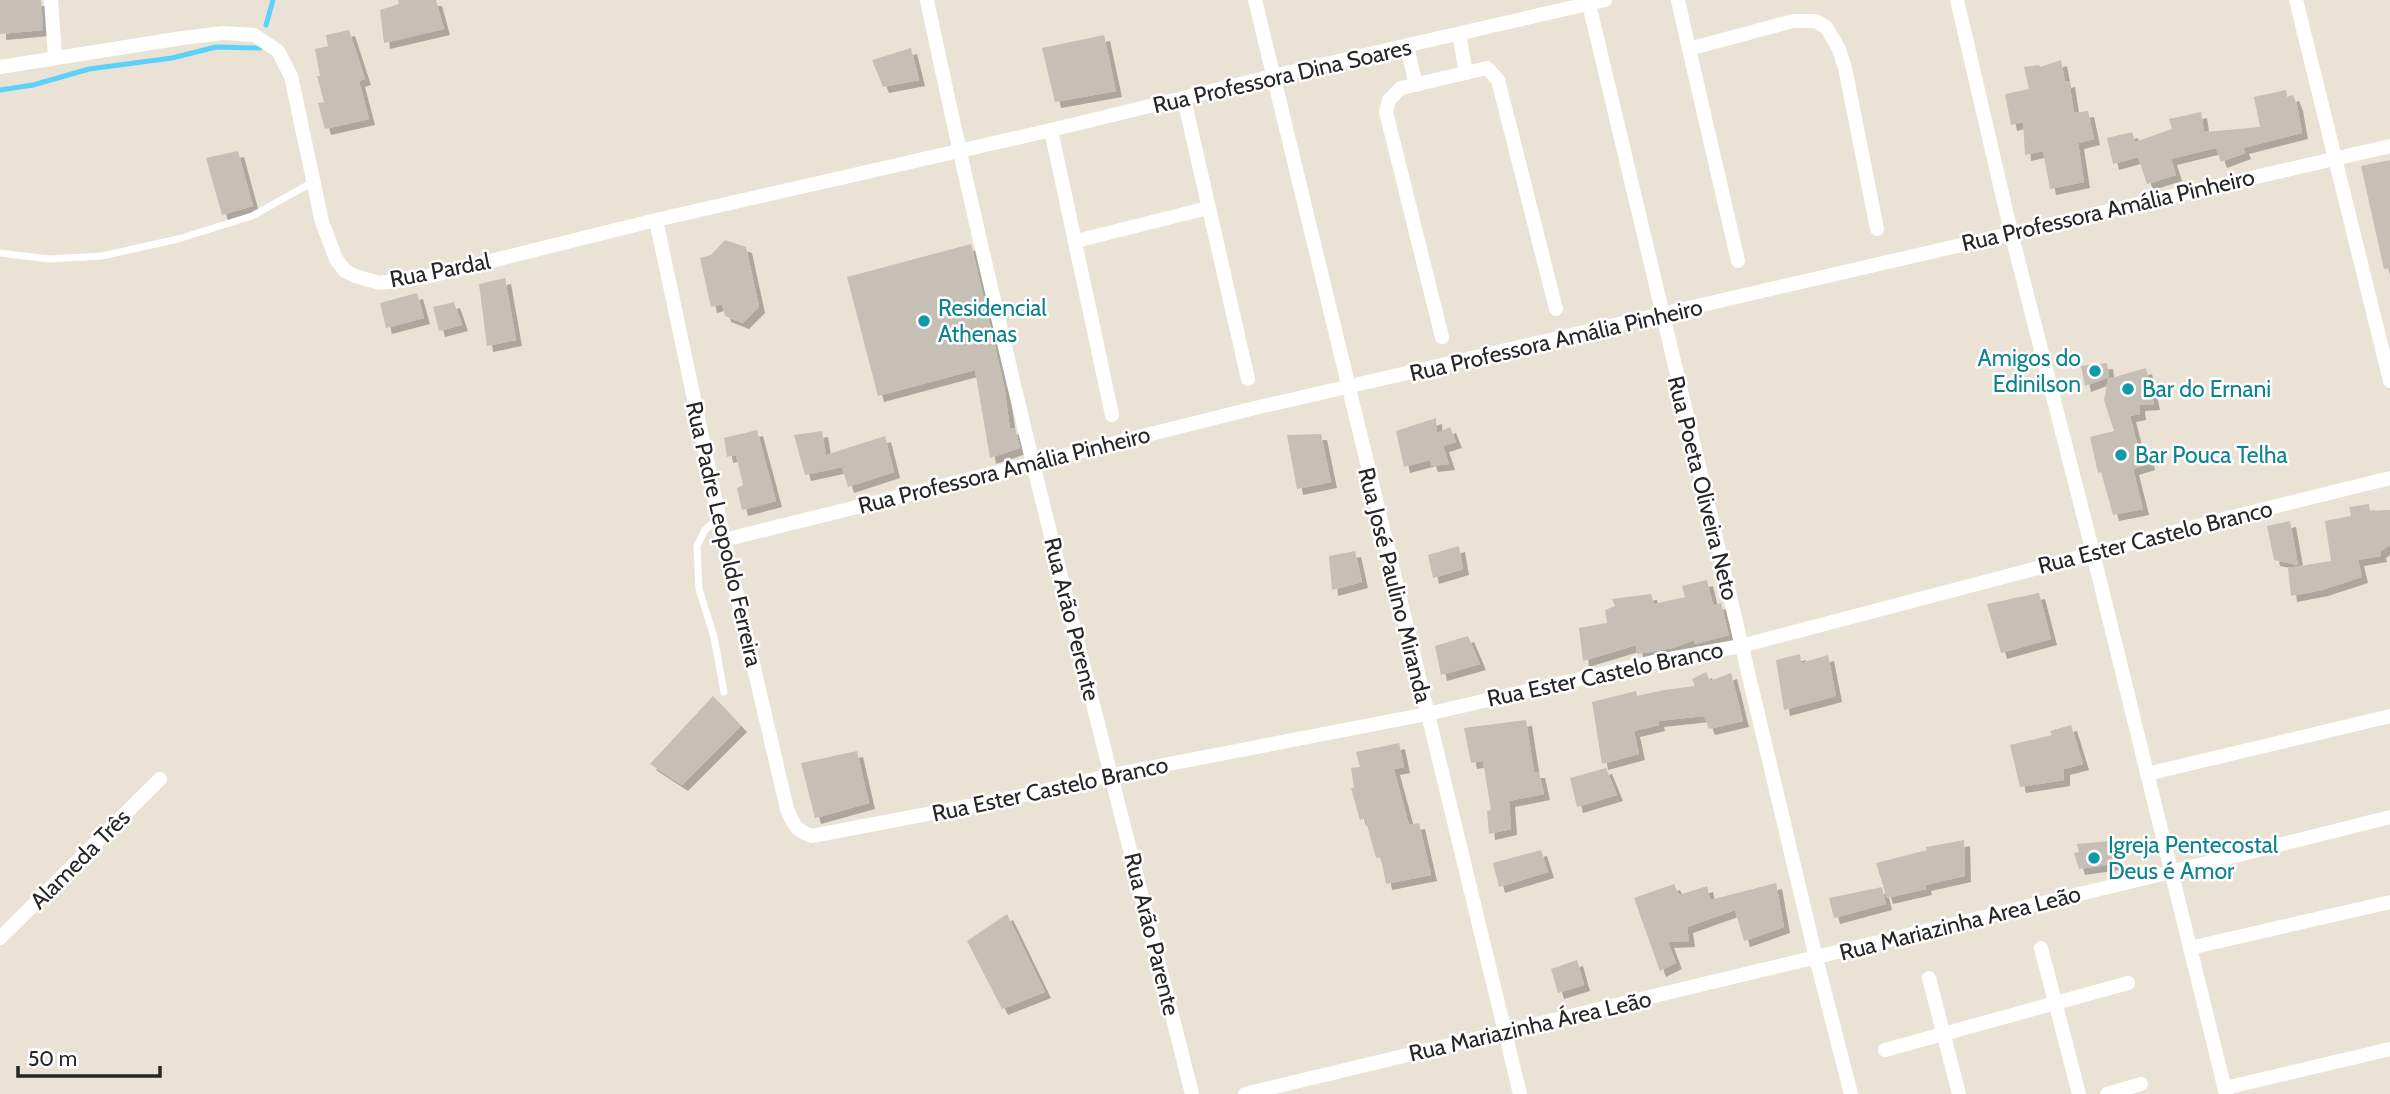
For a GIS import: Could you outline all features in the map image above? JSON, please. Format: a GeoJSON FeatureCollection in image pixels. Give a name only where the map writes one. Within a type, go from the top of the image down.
{"type":"FeatureCollection","features":[{"type":"Feature","properties":{"kind":"street"},"geometry":{"type":"LineString","coordinates":[[51,0],[55,57]]}},
{"type":"Feature","properties":{"kind":"street"},"geometry":{"type":"LineString","coordinates":[[928,0],[959,151],[1032,463]]}},
{"type":"Feature","properties":{"kind":"street","name":"Rua José Paulino Miranda"},"geometry":{"type":"LineString","coordinates":[[1255,0],[1520,1094]]}},
{"type":"Feature","properties":{"kind":"street","name":"Rua Professora Dina Soares"},"geometry":{"type":"LineString","coordinates":[[959,151],[1605,0]]}},
{"type":"Feature","properties":{"kind":"street"},"geometry":{"type":"LineString","coordinates":[[1678,0],[1738,261]]}},
{"type":"Feature","properties":{"kind":"street"},"geometry":{"type":"LineString","coordinates":[[1957,0],[2011,232],[2226,1091],[2390,1049]]}},
{"type":"Feature","properties":{"kind":"street"},"geometry":{"type":"LineString","coordinates":[[2296,0],[2390,381]]}},
{"type":"Feature","properties":{"kind":"street","name":"Rua Poeta Oliveira Neto"},"geometry":{"type":"LineString","coordinates":[[1589,4],[1741,646],[1851,1094]]}},
{"type":"Feature","properties":{"kind":"street"},"geometry":{"type":"LineString","coordinates":[[1689,49],[1793,21],[1816,21],[1826,27],[1839,49],[1845,68],[1877,229]]}},
{"type":"Feature","properties":{"kind":"street","name":"Rua Pardal"},"geometry":{"type":"LineString","coordinates":[[0,68],[182,38],[225,33],[254,36],[278,51],[291,76],[322,222],[336,259],[345,271],[380,283],[430,276],[656,220],[959,151]]}},
{"type":"Feature","properties":{"kind":"street"},"geometry":{"type":"LineString","coordinates":[[1459,34],[1466,73]]}},
{"type":"Feature","properties":{"kind":"street"},"geometry":{"type":"LineString","coordinates":[[1407,47],[1416,85]]}},
{"type":"Feature","properties":{"kind":"street"},"geometry":{"type":"LineString","coordinates":[[1442,337],[1386,112],[1389,100],[1401,88],[1487,68],[1498,80],[1556,309]]}},
{"type":"Feature","properties":{"kind":"street"},"geometry":{"type":"LineString","coordinates":[[1184,99],[1248,379]]}},
{"type":"Feature","properties":{"kind":"street"},"geometry":{"type":"LineString","coordinates":[[1051,131],[1112,415]]}},
{"type":"Feature","properties":{"kind":"street","name":"Rua Professora Amália Pinheiro"},"geometry":{"type":"LineString","coordinates":[[724,540],[1238,412],[1348,389],[2011,232],[2390,146]]}},
{"type":"Feature","properties":{"kind":"street"},"geometry":{"type":"LineString","coordinates":[[1076,240],[1208,208]]}},
{"type":"Feature","properties":{"kind":"street","name":"Rua Padre Leopoldo Ferreira"},"geometry":{"type":"LineString","coordinates":[[656,220],[724,540],[787,809],[793,826],[812,836]]}},
{"type":"Feature","properties":{"kind":"street","name":"Rua Arão Perente"},"geometry":{"type":"LineString","coordinates":[[1032,463],[1112,775]]}},
{"type":"Feature","properties":{"kind":"street","name":"Rua Ester Castelo Branco"},"geometry":{"type":"LineString","coordinates":[[812,836],[1427,714],[1640,665],[1741,646],[2390,478]]}},
{"type":"Feature","properties":{"kind":"street"},"geometry":{"type":"LineString","coordinates":[[2147,774],[2390,716]]}},
{"type":"Feature","properties":{"kind":"street","name":"Rua Arão Parente"},"geometry":{"type":"LineString","coordinates":[[1112,775],[1192,1094]]}},
{"type":"Feature","properties":{"kind":"street","name":"Alameda Três"},"geometry":{"type":"LineString","coordinates":[[0,938],[160,779]]}},
{"type":"Feature","properties":{"kind":"street","name":"Rua Mariazinha Area Leão"},"geometry":{"type":"LineString","coordinates":[[1816,958],[2390,817]]}},
{"type":"Feature","properties":{"kind":"street"},"geometry":{"type":"LineString","coordinates":[[2190,948],[2390,902]]}},
{"type":"Feature","properties":{"kind":"street"},"geometry":{"type":"LineString","coordinates":[[2041,948],[2079,1094]]}},
{"type":"Feature","properties":{"kind":"street","name":"Rua Mariazinha Área Leão"},"geometry":{"type":"LineString","coordinates":[[1245,1094],[1816,958]]}},
{"type":"Feature","properties":{"kind":"street"},"geometry":{"type":"LineString","coordinates":[[1929,978],[1959,1094]]}},
{"type":"Feature","properties":{"kind":"street"},"geometry":{"type":"LineString","coordinates":[[1885,1049],[2129,983]]}},
{"type":"Feature","properties":{"kind":"street"},"geometry":{"type":"LineString","coordinates":[[2107,1094],[2141,1084]]}},
{"type":"Feature","properties":{"kind":"lane"},"geometry":{"type":"LineString","coordinates":[[0,253],[49,259],[102,256],[178,239],[253,216],[314,181]]}},
{"type":"Feature","properties":{"kind":"lane"},"geometry":{"type":"LineString","coordinates":[[719,516],[705,530],[697,546],[699,589],[714,637],[724,692]]}},
{"type":"Feature","properties":{"kind":"building"},"geometry":{"type":"Polygon","coordinates":[[[0,0],[41,0],[43,30],[0,34],[0,0]]]}},
{"type":"Feature","properties":{"kind":"building"},"geometry":{"type":"Polygon","coordinates":[[[398,0],[436,0],[444,29],[384,43],[380,10],[399,4],[398,0]]]}},
{"type":"Feature","properties":{"kind":"building"},"geometry":{"type":"Polygon","coordinates":[[[349,30],[365,79],[359,81],[369,119],[325,129],[318,103],[324,102],[317,76],[320,76],[315,49],[328,46],[326,35],[349,30]]]}},
{"type":"Feature","properties":{"kind":"building"},"geometry":{"type":"Polygon","coordinates":[[[1104,35],[1116,91],[1055,102],[1042,48],[1104,35]]]}},
{"type":"Feature","properties":{"kind":"building"},"geometry":{"type":"Polygon","coordinates":[[[911,48],[919,80],[883,87],[872,60],[911,48]]]}},
{"type":"Feature","properties":{"kind":"building"},"geometry":{"type":"Polygon","coordinates":[[[2061,60],[2065,82],[2069,81],[2074,113],[2088,111],[2094,139],[2078,143],[2084,182],[2050,189],[2043,151],[2025,155],[2023,122],[2011,125],[2005,94],[2029,89],[2024,67],[2040,67],[2061,60]]]}},
{"type":"Feature","properties":{"kind":"building"},"geometry":{"type":"Polygon","coordinates":[[[2286,90],[2287,97],[2293,95],[2297,105],[2302,133],[2243,148],[2245,153],[2221,162],[2216,148],[2171,159],[2176,175],[2147,184],[2138,157],[2113,164],[2107,138],[2132,132],[2135,142],[2172,129],[2169,119],[2201,112],[2204,132],[2260,127],[2254,97],[2286,90]]]}},
{"type":"Feature","properties":{"kind":"building"},"geometry":{"type":"Polygon","coordinates":[[[238,151],[253,206],[222,215],[206,158],[238,151]]]}},
{"type":"Feature","properties":{"kind":"building"},"geometry":{"type":"Polygon","coordinates":[[[2390,160],[2390,268],[2384,269],[2361,166],[2390,160]]]}},
{"type":"Feature","properties":{"kind":"building"},"geometry":{"type":"Polygon","coordinates":[[[725,240],[746,247],[759,307],[743,323],[725,316],[722,304],[711,307],[700,258],[711,255],[725,240]]]}},
{"type":"Feature","properties":{"kind":"building","name":"Residencial Athenas"},"geometry":{"type":"Polygon","coordinates":[[[971,244],[1004,385],[1010,429],[1015,428],[1020,448],[990,458],[975,370],[878,396],[847,277],[971,244]]]}},
{"type":"Feature","properties":{"kind":"building"},"geometry":{"type":"Polygon","coordinates":[[[505,278],[516,340],[487,346],[479,284],[505,278]]]}},
{"type":"Feature","properties":{"kind":"building"},"geometry":{"type":"Polygon","coordinates":[[[417,293],[424,318],[386,328],[380,303],[417,293]]]}},
{"type":"Feature","properties":{"kind":"building"},"geometry":{"type":"Polygon","coordinates":[[[454,302],[462,325],[439,331],[433,307],[454,302]]]}},
{"type":"Feature","properties":{"kind":"building","name":"Amigos do Edinilson"},"geometry":{"type":"Polygon","coordinates":[[[2107,363],[2109,377],[2085,386],[2081,366],[2107,363]]]}},
{"type":"Feature","properties":{"kind":"building"},"geometry":{"type":"Polygon","coordinates":[[[2146,368],[2154,404],[2139,405],[2140,414],[2130,416],[2138,447],[2145,446],[2149,464],[2133,469],[2143,509],[2113,515],[2101,472],[2098,473],[2090,437],[2114,431],[2104,400],[2108,379],[2146,368]]]}},
{"type":"Feature","properties":{"kind":"building"},"geometry":{"type":"Polygon","coordinates":[[[1436,418],[1437,433],[1450,427],[1456,442],[1443,446],[1449,464],[1432,466],[1430,460],[1404,467],[1396,431],[1436,418]]]}},
{"type":"Feature","properties":{"kind":"building"},"geometry":{"type":"Polygon","coordinates":[[[757,430],[776,501],[742,510],[737,488],[743,485],[736,455],[727,457],[724,438],[757,430]]]}},
{"type":"Feature","properties":{"kind":"building"},"geometry":{"type":"Polygon","coordinates":[[[822,431],[826,455],[885,436],[894,472],[848,487],[842,467],[805,475],[794,435],[822,431]]]}},
{"type":"Feature","properties":{"kind":"building"},"geometry":{"type":"Polygon","coordinates":[[[1321,434],[1331,482],[1297,489],[1287,435],[1321,434]]]}},
{"type":"Feature","properties":{"kind":"building"},"geometry":{"type":"Polygon","coordinates":[[[2369,504],[2370,511],[2390,510],[2390,545],[2380,552],[2381,556],[2358,560],[2362,577],[2322,590],[2291,596],[2288,568],[2331,561],[2325,521],[2351,516],[2349,507],[2369,504]]]}},
{"type":"Feature","properties":{"kind":"building"},"geometry":{"type":"Polygon","coordinates":[[[2290,521],[2298,565],[2274,560],[2267,526],[2290,521]]]}},
{"type":"Feature","properties":{"kind":"building"},"geometry":{"type":"Polygon","coordinates":[[[1459,546],[1463,569],[1433,578],[1428,555],[1459,546]]]}},
{"type":"Feature","properties":{"kind":"building"},"geometry":{"type":"Polygon","coordinates":[[[1355,551],[1362,582],[1332,590],[1329,556],[1355,551]]]}},
{"type":"Feature","properties":{"kind":"building"},"geometry":{"type":"Polygon","coordinates":[[[1707,580],[1713,605],[1721,603],[1729,635],[1695,644],[1694,640],[1673,648],[1637,654],[1636,645],[1583,661],[1579,628],[1607,623],[1605,610],[1615,606],[1612,599],[1651,594],[1654,604],[1685,597],[1682,586],[1707,580]]]}},
{"type":"Feature","properties":{"kind":"building"},"geometry":{"type":"Polygon","coordinates":[[[2039,593],[2051,639],[2001,653],[1987,604],[2039,593]]]}},
{"type":"Feature","properties":{"kind":"building"},"geometry":{"type":"Polygon","coordinates":[[[1468,636],[1480,664],[1441,675],[1435,646],[1468,636]]]}},
{"type":"Feature","properties":{"kind":"building"},"geometry":{"type":"Polygon","coordinates":[[[1800,654],[1801,663],[1828,655],[1836,696],[1784,710],[1776,660],[1800,654]]]}},
{"type":"Feature","properties":{"kind":"building"},"geometry":{"type":"Polygon","coordinates":[[[1706,672],[1710,681],[1731,673],[1743,721],[1709,729],[1704,716],[1658,721],[1659,725],[1634,731],[1639,754],[1602,764],[1592,702],[1636,691],[1637,696],[1695,686],[1692,679],[1706,672]]]}},
{"type":"Feature","properties":{"kind":"building"},"geometry":{"type":"Polygon","coordinates":[[[713,696],[741,726],[682,785],[650,764],[713,696]]]}},
{"type":"Feature","properties":{"kind":"building"},"geometry":{"type":"Polygon","coordinates":[[[1526,720],[1534,772],[1539,772],[1544,794],[1509,801],[1511,829],[1489,834],[1487,811],[1491,810],[1483,761],[1471,763],[1464,728],[1526,720]]]}},
{"type":"Feature","properties":{"kind":"building"},"geometry":{"type":"Polygon","coordinates":[[[2071,725],[2083,764],[2064,769],[2064,780],[2020,787],[2010,745],[2052,735],[2050,731],[2071,725]]]}},
{"type":"Feature","properties":{"kind":"building"},"geometry":{"type":"Polygon","coordinates":[[[1399,743],[1404,767],[1394,769],[1409,825],[1419,823],[1431,875],[1386,884],[1381,857],[1376,858],[1365,818],[1360,820],[1351,788],[1354,788],[1351,768],[1360,767],[1356,752],[1399,743]]]}},
{"type":"Feature","properties":{"kind":"building"},"geometry":{"type":"Polygon","coordinates":[[[857,751],[869,803],[815,818],[801,763],[857,751]]]}},
{"type":"Feature","properties":{"kind":"building"},"geometry":{"type":"Polygon","coordinates":[[[1606,768],[1617,795],[1577,807],[1570,778],[1606,768]]]}},
{"type":"Feature","properties":{"kind":"building"},"geometry":{"type":"Polygon","coordinates":[[[1964,840],[1965,876],[1925,885],[1926,889],[1887,898],[1876,863],[1927,850],[1926,847],[1964,840]]]}},
{"type":"Feature","properties":{"kind":"building","name":"Igreja Pentecostal Deus é Amor"},"geometry":{"type":"Polygon","coordinates":[[[2109,841],[2113,864],[2079,869],[2074,853],[2079,852],[2077,844],[2109,841]]]}},
{"type":"Feature","properties":{"kind":"building"},"geometry":{"type":"Polygon","coordinates":[[[1541,850],[1548,872],[1499,887],[1493,863],[1541,850]]]}},
{"type":"Feature","properties":{"kind":"building"},"geometry":{"type":"Polygon","coordinates":[[[1776,883],[1784,927],[1744,941],[1735,910],[1687,927],[1689,941],[1668,942],[1676,963],[1660,971],[1634,898],[1674,884],[1679,895],[1707,886],[1710,900],[1776,883]]]}},
{"type":"Feature","properties":{"kind":"building"},"geometry":{"type":"Polygon","coordinates":[[[1882,887],[1886,904],[1834,918],[1829,898],[1882,887]]]}},
{"type":"Feature","properties":{"kind":"building"},"geometry":{"type":"Polygon","coordinates":[[[1007,914],[1045,992],[1002,1009],[967,941],[1007,914]]]}},
{"type":"Feature","properties":{"kind":"building"},"geometry":{"type":"Polygon","coordinates":[[[1577,960],[1584,985],[1558,993],[1551,969],[1577,960]]]}},
{"type":"Feature","properties":{"kind":"waterway"},"geometry":{"type":"LineString","coordinates":[[266,25],[273,0]]}},
{"type":"Feature","properties":{"kind":"waterway"},"geometry":{"type":"LineString","coordinates":[[0,90],[33,85],[89,69],[172,58],[216,47],[260,48]]}},
{"type":"Feature","properties":{"kind":"place","name":"Residencial Athenas"},"geometry":{"type":"Point","coordinates":[924,321]}},
{"type":"Feature","properties":{"kind":"place","name":"Amigos do Edinilson"},"geometry":{"type":"Point","coordinates":[2095,371]}},
{"type":"Feature","properties":{"kind":"place","name":"Bar do Ernani"},"geometry":{"type":"Point","coordinates":[2128,389]}},
{"type":"Feature","properties":{"kind":"place","name":"Bar Pouca Telha"},"geometry":{"type":"Point","coordinates":[2121,455]}},
{"type":"Feature","properties":{"kind":"place","name":"Igreja Pentecostal Deus é Amor"},"geometry":{"type":"Point","coordinates":[2094,858]}}]}
